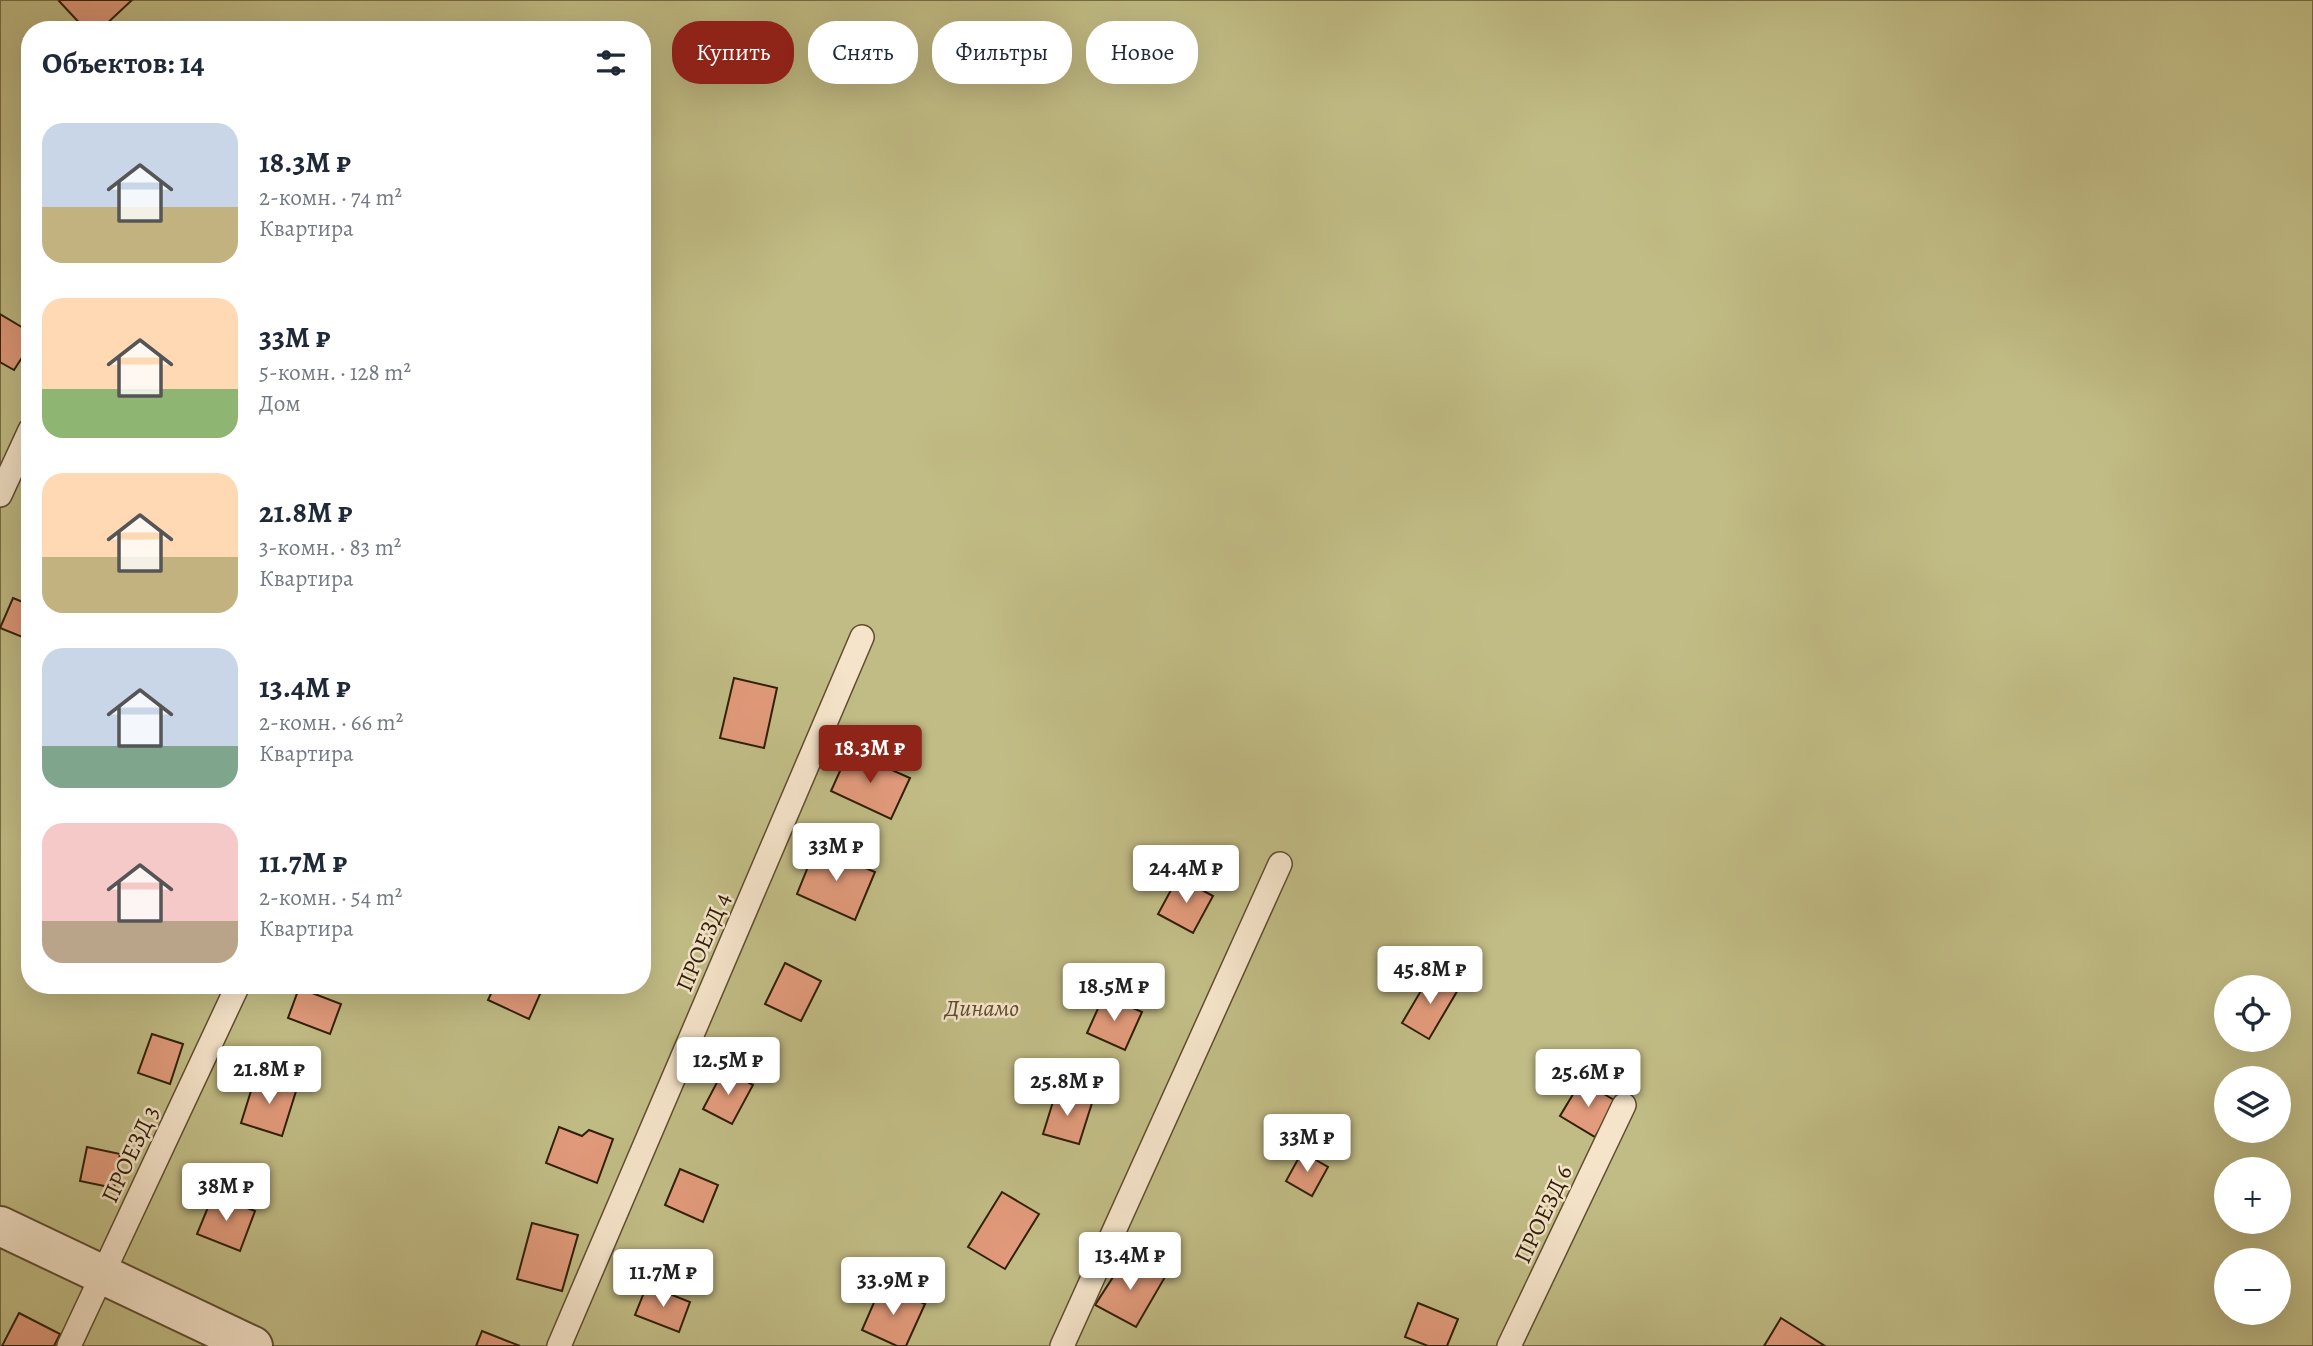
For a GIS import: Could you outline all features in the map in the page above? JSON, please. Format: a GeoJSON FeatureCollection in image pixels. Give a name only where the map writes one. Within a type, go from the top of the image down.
{"type":"FeatureCollection","features":[{"type":"Feature","properties":{"kind":"street"},"geometry":{"type":"LineString","coordinates":[[0,1226],[253,1346]]}},
{"type":"Feature","properties":{"kind":"lane"},"geometry":{"type":"LineString","coordinates":[[0,495],[21,450]]}},
{"type":"Feature","properties":{"kind":"lane","name":"ПРОЕЗД 4"},"geometry":{"type":"LineString","coordinates":[[559,1346],[862,637]]}},
{"type":"Feature","properties":{"kind":"lane"},"geometry":{"type":"LineString","coordinates":[[1062,1346],[1280,864]]}},
{"type":"Feature","properties":{"kind":"lane","name":"ПРОЕЗД 3"},"geometry":{"type":"LineString","coordinates":[[69,1346],[235,994]]}},
{"type":"Feature","properties":{"kind":"lane","name":"ПРОЕЗД 6"},"geometry":{"type":"LineString","coordinates":[[1509,1346],[1624,1105]]}},
{"type":"Feature","properties":{"kind":"green space","name":"Динамо"},"geometry":{"type":"Polygon","coordinates":[[[0,0],[2313,0],[2313,1346],[0,1346],[0,0]]]}},
{"type":"Feature","properties":{"kind":"building"},"geometry":{"type":"Polygon","coordinates":[[[132,0],[110,21],[78,21],[59,1],[132,0]]]}},
{"type":"Feature","properties":{"kind":"building"},"geometry":{"type":"Polygon","coordinates":[[[0,314],[21,327],[21,359],[14,370],[0,362],[0,314]]]}},
{"type":"Feature","properties":{"kind":"building"},"geometry":{"type":"Polygon","coordinates":[[[13,598],[21,601],[21,636],[0,628],[13,598]]]}},
{"type":"Feature","properties":{"kind":"building"},"geometry":{"type":"Polygon","coordinates":[[[734,678],[777,688],[764,748],[720,738],[734,678]]]}},
{"type":"Feature","properties":{"kind":"building"},"geometry":{"type":"Polygon","coordinates":[[[849,751],[910,778],[891,819],[831,791],[849,751]]]}},
{"type":"Feature","properties":{"kind":"building"},"geometry":{"type":"Polygon","coordinates":[[[816,847],[875,872],[855,920],[797,894],[816,847]]]}},
{"type":"Feature","properties":{"kind":"building"},"geometry":{"type":"Polygon","coordinates":[[[1178,877],[1213,896],[1193,933],[1158,914],[1178,877]]]}},
{"type":"Feature","properties":{"kind":"building"},"geometry":{"type":"Polygon","coordinates":[[[785,963],[821,981],[801,1021],[765,1004],[785,963]]]}},
{"type":"Feature","properties":{"kind":"building"},"geometry":{"type":"Polygon","coordinates":[[[1432,972],[1459,988],[1429,1039],[1402,1023],[1432,972]]]}},
{"type":"Feature","properties":{"kind":"building"},"geometry":{"type":"Polygon","coordinates":[[[297,994],[315,994],[341,1004],[330,1034],[288,1018],[297,994]]]}},
{"type":"Feature","properties":{"kind":"building"},"geometry":{"type":"Polygon","coordinates":[[[491,994],[540,994],[529,1019],[488,1000],[491,994]]]}},
{"type":"Feature","properties":{"kind":"building"},"geometry":{"type":"Polygon","coordinates":[[[1104,995],[1142,1012],[1125,1050],[1087,1033],[1104,995]]]}},
{"type":"Feature","properties":{"kind":"building"},"geometry":{"type":"Polygon","coordinates":[[[152,1034],[183,1044],[170,1084],[138,1073],[152,1034]]]}},
{"type":"Feature","properties":{"kind":"building"},"geometry":{"type":"Polygon","coordinates":[[[724,1069],[753,1085],[732,1124],[703,1109],[724,1069]]]}},
{"type":"Feature","properties":{"kind":"building"},"geometry":{"type":"Polygon","coordinates":[[[256,1075],[297,1088],[282,1136],[241,1123],[256,1075]]]}},
{"type":"Feature","properties":{"kind":"building"},"geometry":{"type":"Polygon","coordinates":[[[1581,1081],[1616,1101],[1595,1137],[1560,1116],[1581,1081]]]}},
{"type":"Feature","properties":{"kind":"building"},"geometry":{"type":"Polygon","coordinates":[[[1056,1092],[1092,1103],[1079,1144],[1043,1134],[1056,1092]]]}},
{"type":"Feature","properties":{"kind":"building"},"geometry":{"type":"Polygon","coordinates":[[[559,1127],[582,1136],[589,1130],[613,1139],[597,1183],[546,1163],[559,1127]]]}},
{"type":"Feature","properties":{"kind":"building"},"geometry":{"type":"Polygon","coordinates":[[[87,1147],[120,1154],[114,1188],[80,1181],[87,1147]]]}},
{"type":"Feature","properties":{"kind":"building"},"geometry":{"type":"Polygon","coordinates":[[[1302,1152],[1328,1167],[1312,1196],[1286,1181],[1302,1152]]]}},
{"type":"Feature","properties":{"kind":"building"},"geometry":{"type":"Polygon","coordinates":[[[680,1169],[718,1185],[703,1222],[665,1205],[680,1169]]]}},
{"type":"Feature","properties":{"kind":"building"},"geometry":{"type":"Polygon","coordinates":[[[1002,1192],[1039,1214],[1005,1269],[968,1247],[1002,1192]]]}},
{"type":"Feature","properties":{"kind":"building"},"geometry":{"type":"Polygon","coordinates":[[[213,1195],[255,1211],[240,1251],[197,1234],[213,1195]]]}},
{"type":"Feature","properties":{"kind":"building"},"geometry":{"type":"Polygon","coordinates":[[[532,1223],[578,1235],[562,1291],[517,1279],[532,1223]]]}},
{"type":"Feature","properties":{"kind":"building"},"geometry":{"type":"Polygon","coordinates":[[[1126,1257],[1165,1277],[1136,1327],[1095,1305],[1126,1257]]]}},
{"type":"Feature","properties":{"kind":"building"},"geometry":{"type":"Polygon","coordinates":[[[882,1284],[925,1304],[906,1346],[897,1346],[862,1330],[882,1284]]]}},
{"type":"Feature","properties":{"kind":"building"},"geometry":{"type":"Polygon","coordinates":[[[647,1285],[690,1302],[679,1332],[635,1315],[647,1285]]]}},
{"type":"Feature","properties":{"kind":"building"},"geometry":{"type":"Polygon","coordinates":[[[1418,1303],[1458,1319],[1447,1346],[1428,1346],[1405,1337],[1418,1303]]]}},
{"type":"Feature","properties":{"kind":"building"},"geometry":{"type":"Polygon","coordinates":[[[19,1313],[60,1334],[54,1346],[2,1346],[19,1313]]]}},
{"type":"Feature","properties":{"kind":"building"},"geometry":{"type":"Polygon","coordinates":[[[1781,1318],[1825,1346],[1764,1346],[1781,1318]]]}},
{"type":"Feature","properties":{"kind":"building"},"geometry":{"type":"Polygon","coordinates":[[[482,1331],[520,1346],[476,1346],[482,1331]]]}}]}
